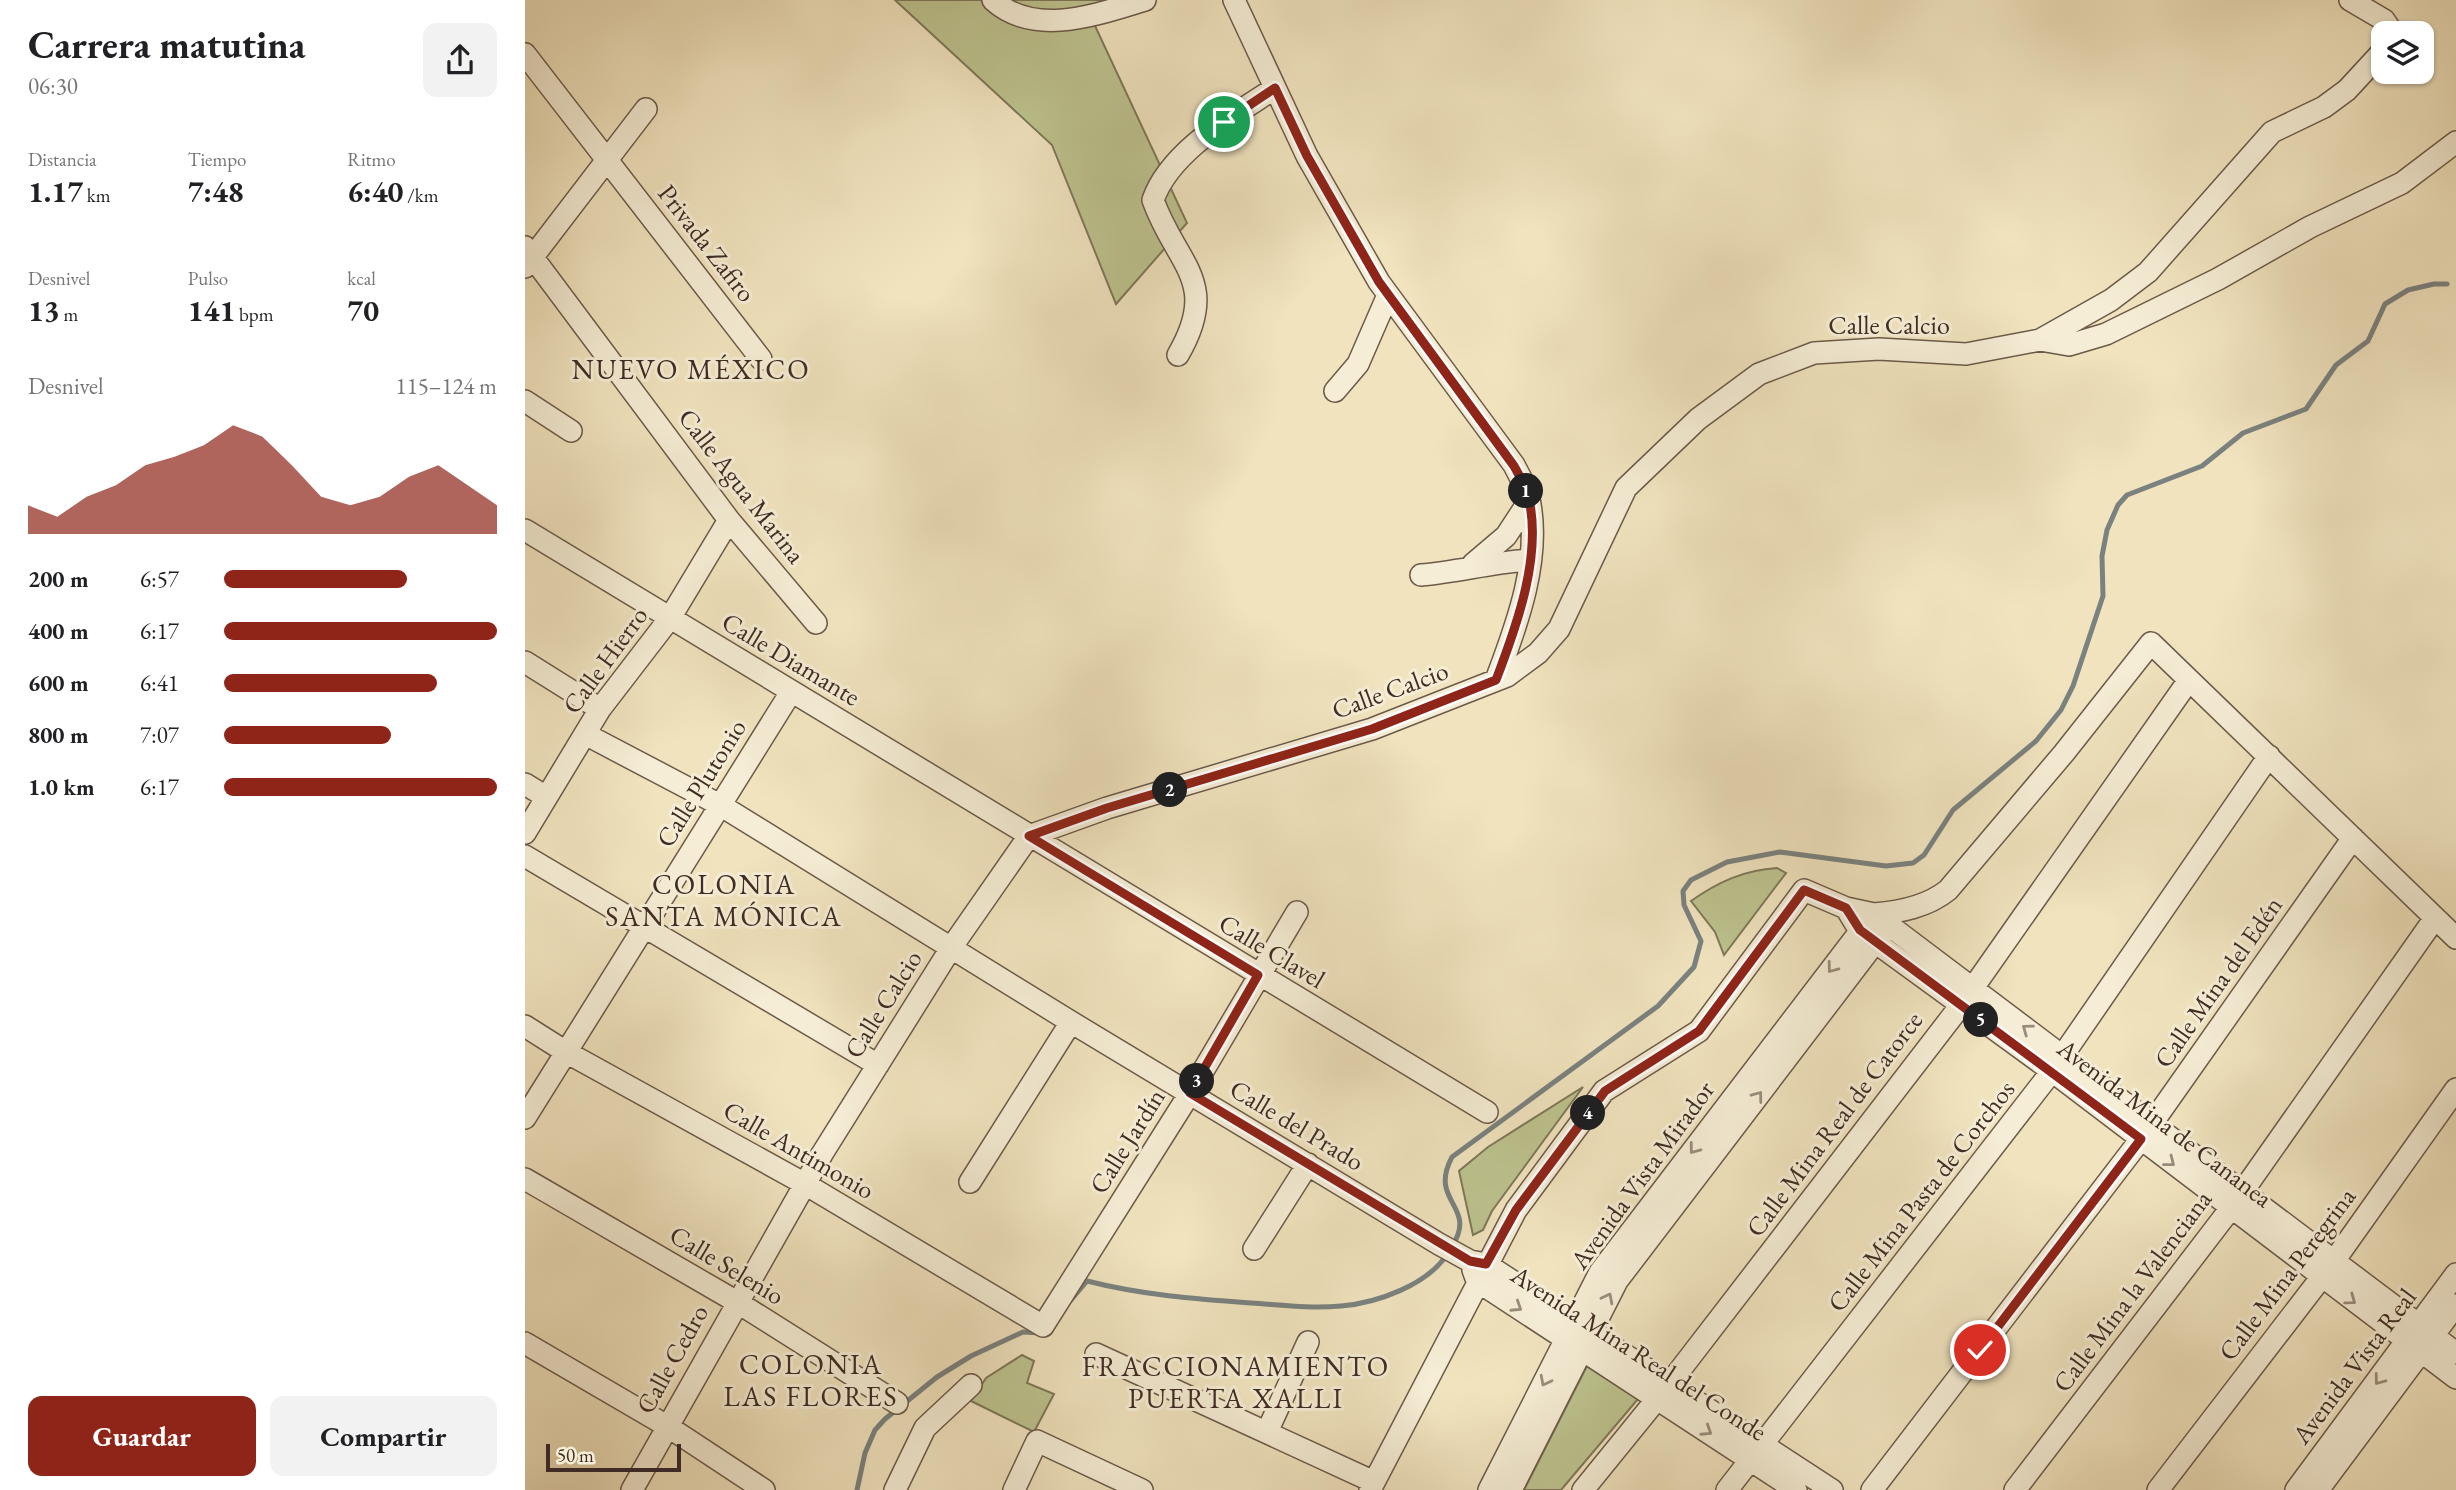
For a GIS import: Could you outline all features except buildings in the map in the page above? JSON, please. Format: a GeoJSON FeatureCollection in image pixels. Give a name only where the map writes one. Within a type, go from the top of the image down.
{"type":"FeatureCollection","features":[{"type":"Feature","properties":{"kind":"street"},"geometry":{"type":"LineString","coordinates":[[993,0],[1025,18],[1054,22],[1145,0]]}},
{"type":"Feature","properties":{"kind":"street"},"geometry":{"type":"LineString","coordinates":[[1234,0],[1307,156],[1388,295],[1514,466],[1529,501],[1530,560],[1519,611],[1496,680]]}},
{"type":"Feature","properties":{"kind":"street"},"geometry":{"type":"LineString","coordinates":[[2350,0],[2385,21]]}},
{"type":"Feature","properties":{"kind":"street","name":"Privada Zafiro"},"geometry":{"type":"LineString","coordinates":[[525,54],[761,359]]}},
{"type":"Feature","properties":{"kind":"street"},"geometry":{"type":"LineString","coordinates":[[2040,340],[2111,300],[2148,272],[2272,132],[2325,107],[2347,90],[2371,64]]}},
{"type":"Feature","properties":{"kind":"street"},"geometry":{"type":"LineString","coordinates":[[1178,355],[1193,328],[1196,298],[1190,270],[1166,232],[1153,200],[1160,181],[1171,166],[1224,122],[1275,88]]}},
{"type":"Feature","properties":{"kind":"street"},"geometry":{"type":"LineString","coordinates":[[528,257],[609,162],[646,109]]}},
{"type":"Feature","properties":{"kind":"street"},"geometry":{"type":"LineString","coordinates":[[2040,340],[2069,345],[2106,334],[2218,279],[2310,227],[2402,183],[2456,142]]}},
{"type":"Feature","properties":{"kind":"street","name":"Calle Agua Marina"},"geometry":{"type":"LineString","coordinates":[[528,257],[729,520],[816,623]]}},
{"type":"Feature","properties":{"kind":"street"},"geometry":{"type":"LineString","coordinates":[[1335,391],[1358,364],[1388,295]]}},
{"type":"Feature","properties":{"kind":"street","name":"Calle Calcio"},"geometry":{"type":"LineString","coordinates":[[805,1184],[951,948],[1029,836],[1107,808],[1372,729],[1496,680],[1538,653],[1559,629],[1626,488],[1698,419],[1759,374],[1814,353],[1879,349],[1966,354],[2040,340]]}},
{"type":"Feature","properties":{"kind":"street"},"geometry":{"type":"LineString","coordinates":[[525,401],[571,431]]}},
{"type":"Feature","properties":{"kind":"street"},"geometry":{"type":"LineString","coordinates":[[1462,572],[1496,547],[1529,501]]}},
{"type":"Feature","properties":{"kind":"street","name":"Calle Hierro"},"geometry":{"type":"LineString","coordinates":[[525,832],[600,709],[670,618],[729,520]]}},
{"type":"Feature","properties":{"kind":"street","name":"Calle Diamante"},"geometry":{"type":"LineString","coordinates":[[525,530],[1029,836]]}},
{"type":"Feature","properties":{"kind":"street"},"geometry":{"type":"LineString","coordinates":[[1421,575],[1462,572],[1496,561],[1530,560]]}},
{"type":"Feature","properties":{"kind":"street"},"geometry":{"type":"LineString","coordinates":[[1880,925],[1938,898],[1948,890],[2064,753],[2151,643],[2456,938]]}},
{"type":"Feature","properties":{"kind":"street"},"geometry":{"type":"LineString","coordinates":[[525,663],[600,709]]}},
{"type":"Feature","properties":{"kind":"street","name":"Calle Mina Real de Catorce"},"geometry":{"type":"LineString","coordinates":[[1583,1490],[1664,1391],[1966,996],[2189,680]]}},
{"type":"Feature","properties":{"kind":"street","name":"Calle Plutonio"},"geometry":{"type":"LineString","coordinates":[[525,1118],[791,692]]}},
{"type":"Feature","properties":{"kind":"street","name":"Calle del Prado"},"geometry":{"type":"LineString","coordinates":[[585,734],[720,805],[1474,1266]]}},
{"type":"Feature","properties":{"kind":"street","name":"Calle Mina Pasta de Corchos"},"geometry":{"type":"LineString","coordinates":[[1727,1490],[2058,1064],[2269,757]]}},
{"type":"Feature","properties":{"kind":"street"},"geometry":{"type":"LineString","coordinates":[[525,784],[546,797]]}},
{"type":"Feature","properties":{"kind":"street","name":"Calle Clavel"},"geometry":{"type":"LineString","coordinates":[[1029,836],[1487,1112]]}},
{"type":"Feature","properties":{"kind":"street","name":"Calle Mina del Edén"},"geometry":{"type":"LineString","coordinates":[[1872,1490],[2147,1131],[2353,838]]}},
{"type":"Feature","properties":{"kind":"street"},"geometry":{"type":"LineString","coordinates":[[525,856],[878,1065]]}},
{"type":"Feature","properties":{"kind":"street","name":"Avenida Mina de Cananea"},"geometry":{"type":"LineString","coordinates":[[1474,1266],[1605,1091],[1699,1031],[1804,890],[1880,925],[1966,996],[2421,1339],[2456,1378]]}},
{"type":"Feature","properties":{"kind":"street","name":"Calle Jardín"},"geometry":{"type":"LineString","coordinates":[[1043,1326],[1190,1093],[1297,912]]}},
{"type":"Feature","properties":{"kind":"street","name":"Calle Mina la Valenciana"},"geometry":{"type":"LineString","coordinates":[[2015,1490],[2237,1200],[2435,918]]}},
{"type":"Feature","properties":{"kind":"street","name":"Avenida Vista Mirador"},"geometry":{"type":"LineString","coordinates":[[1489,1490],[1579,1336],[1729,1119],[1880,925]]}},
{"type":"Feature","properties":{"kind":"street"},"geometry":{"type":"LineString","coordinates":[[970,1182],[1071,1022]]}},
{"type":"Feature","properties":{"kind":"street","name":"Calle Antimonio"},"geometry":{"type":"LineString","coordinates":[[525,1026],[566,1052],[805,1184],[1043,1326]]}},
{"type":"Feature","properties":{"kind":"street","name":"Calle Mina Peregrina"},"geometry":{"type":"LineString","coordinates":[[2158,1490],[2328,1269],[2456,1089]]}},
{"type":"Feature","properties":{"kind":"street"},"geometry":{"type":"LineString","coordinates":[[1254,1249],[1308,1164]]}},
{"type":"Feature","properties":{"kind":"street","name":"Calle Selenio"},"geometry":{"type":"LineString","coordinates":[[525,1179],[737,1302],[897,1403]]}},
{"type":"Feature","properties":{"kind":"street","name":"Calle Cedro"},"geometry":{"type":"LineString","coordinates":[[632,1490],[805,1184]]}},
{"type":"Feature","properties":{"kind":"street"},"geometry":{"type":"LineString","coordinates":[[1096,1354],[1268,1432],[1372,1486],[1474,1266]]}},
{"type":"Feature","properties":{"kind":"street","name":"Avenida Mina Real del Conde"},"geometry":{"type":"LineString","coordinates":[[1474,1266],[1757,1452],[1832,1490]]}},
{"type":"Feature","properties":{"kind":"street","name":"Avenida Vista Real"},"geometry":{"type":"LineString","coordinates":[[2318,1490],[2421,1339],[2456,1274]]}},
{"type":"Feature","properties":{"kind":"street","name":"Avenida Vista Real"},"geometry":{"type":"LineString","coordinates":[[2296,1490],[2421,1339],[2456,1305]]}},
{"type":"Feature","properties":{"kind":"street","name":"Avenida Vista Mirador"},"geometry":{"type":"LineString","coordinates":[[1511,1490],[1579,1336]]}},
{"type":"Feature","properties":{"kind":"street","name":"Avenida Mina de Cananea"},"geometry":{"type":"LineString","coordinates":[[2421,1339],[2456,1353]]}},
{"type":"Feature","properties":{"kind":"street"},"geometry":{"type":"LineString","coordinates":[[1268,1432],[1308,1342]]}},
{"type":"Feature","properties":{"kind":"street"},"geometry":{"type":"LineString","coordinates":[[525,1343],[667,1426],[764,1490]]}},
{"type":"Feature","properties":{"kind":"street"},"geometry":{"type":"LineString","coordinates":[[895,1490],[925,1428],[971,1385]]}},
{"type":"Feature","properties":{"kind":"street"},"geometry":{"type":"LineString","coordinates":[[1014,1490],[1037,1441],[1142,1490]]}},
{"type":"Feature","properties":{"kind":"street","name":"Avenida Mina Real del Conde"},"geometry":{"type":"LineString","coordinates":[[1757,1452],[1796,1490]]}},
{"type":"Feature","properties":{"kind":"green space"},"geometry":{"type":"Polygon","coordinates":[[[895,0],[1114,0],[1089,13],[1187,223],[1116,304],[1052,145],[895,0]]]}},
{"type":"Feature","properties":{"kind":"green space"},"geometry":{"type":"Polygon","coordinates":[[[1777,868],[1786,873],[1724,955],[1715,932],[1691,901],[1732,878],[1753,871],[1777,868]]]}},
{"type":"Feature","properties":{"kind":"green space"},"geometry":{"type":"Polygon","coordinates":[[[1583,1087],[1492,1211],[1483,1230],[1473,1235],[1459,1171],[1488,1147],[1583,1087]]]}},
{"type":"Feature","properties":{"kind":"green space"},"geometry":{"type":"Polygon","coordinates":[[[1022,1355],[1034,1361],[1027,1383],[1054,1394],[1034,1432],[971,1401],[986,1378],[1022,1355]]]}},
{"type":"Feature","properties":{"kind":"green space"},"geometry":{"type":"Polygon","coordinates":[[[1587,1366],[1638,1399],[1561,1490],[1524,1490],[1587,1366]]]}},
{"type":"Feature","properties":{"kind":"waterway"},"geometry":{"type":"LineString","coordinates":[[1453,1245],[1459,1232],[1460,1221],[1445,1184],[1452,1157],[1658,1006],[1694,967],[1701,941],[1684,905],[1683,891],[1691,880],[1727,862],[1780,852],[1886,866],[1913,863],[1924,855],[1953,810],[2036,741],[2061,710],[2073,686],[2103,596],[2102,556],[2107,530],[2118,505],[2127,495],[2202,466],[2243,433],[2306,409],[2336,365],[2368,341],[2385,304],[2408,290],[2447,284]]}},
{"type":"Feature","properties":{"kind":"waterway"},"geometry":{"type":"LineString","coordinates":[[1071,1300],[1087,1281],[1128,1290],[1189,1298],[1296,1306],[1341,1306],[1370,1301],[1401,1290],[1428,1274],[1448,1253]]}},
{"type":"Feature","properties":{"kind":"waterway"},"geometry":{"type":"LineString","coordinates":[[857,1490],[865,1453],[875,1430],[885,1419],[937,1377],[971,1356],[1023,1332],[1041,1333]]}},
{"type":"Feature","properties":{"kind":"district","name":"NUEVO MÉXICO"},"geometry":{"type":"Point","coordinates":[691,369]}},
{"type":"Feature","properties":{"kind":"district","name":"COLONIA SANTA MÓNICA"},"geometry":{"type":"Point","coordinates":[724,900]}},
{"type":"Feature","properties":{"kind":"district","name":"COLONIA LAS FLORES"},"geometry":{"type":"Point","coordinates":[811,1380]}},
{"type":"Feature","properties":{"kind":"district","name":"FRACCIONAMIENTO PUERTA XALLI"},"geometry":{"type":"Point","coordinates":[1236,1382]}},
{"type":"Feature","properties":{"kind":"route"},"geometry":{"type":"LineString","coordinates":[[1224,122],[1275,88],[1307,156],[1379,282],[1514,466],[1527,494],[1531,522],[1530,557],[1519,611],[1496,680],[1372,729],[1107,808],[1029,836],[1258,975],[1190,1093],[1439,1244],[1470,1261],[1486,1264],[1516,1210],[1605,1091],[1699,1031],[1804,890],[1846,908],[1860,930],[2141,1139],[1980,1350]]}}]}
